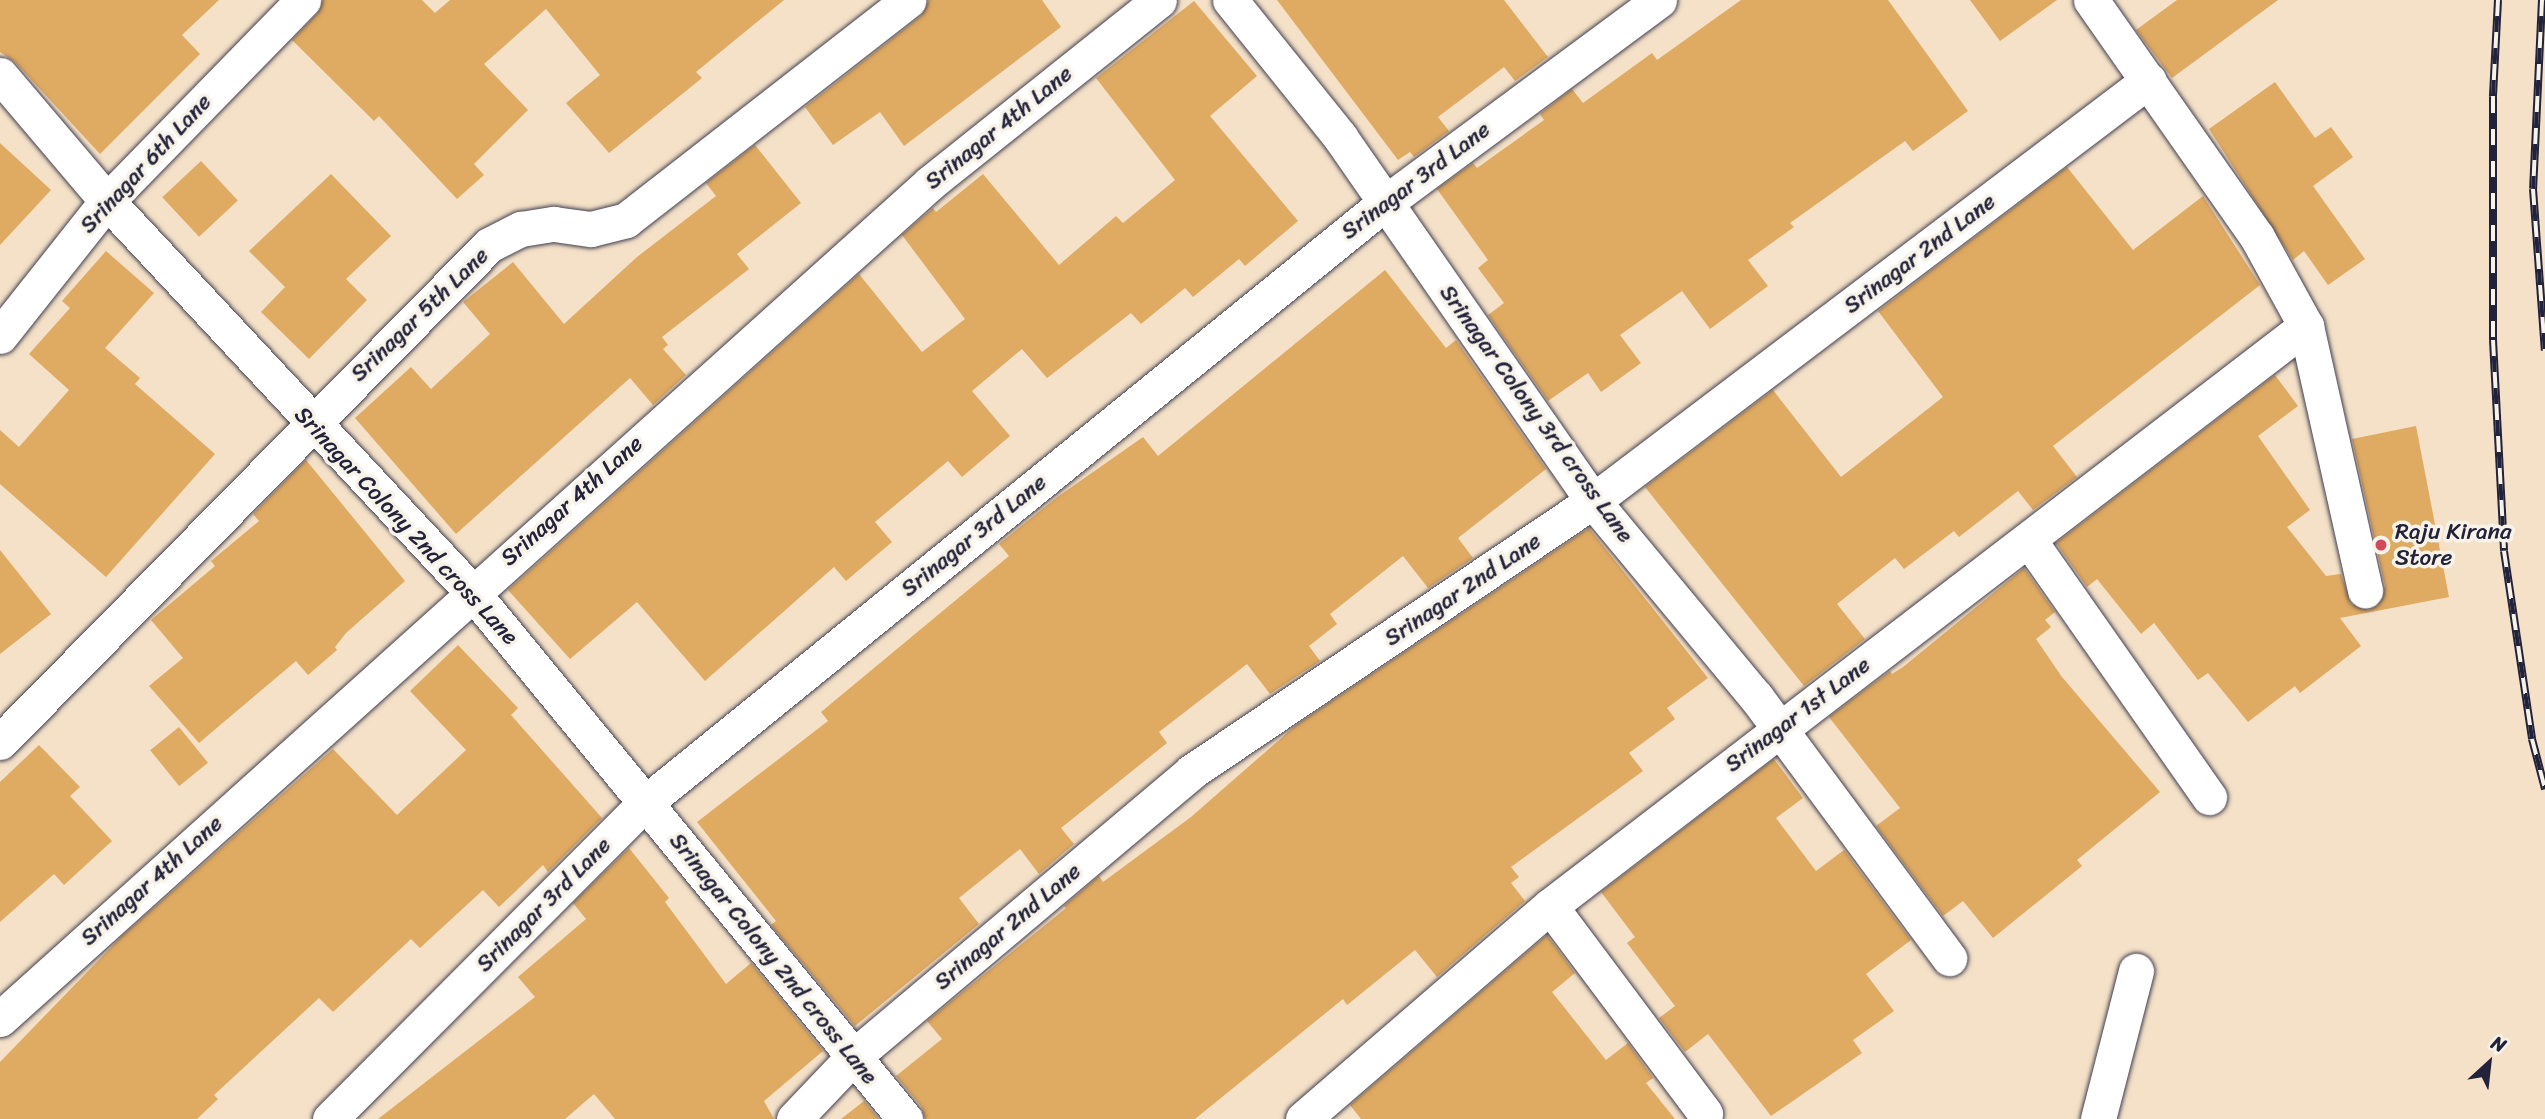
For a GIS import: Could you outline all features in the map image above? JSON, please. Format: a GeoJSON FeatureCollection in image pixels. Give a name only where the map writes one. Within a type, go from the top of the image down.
{"type":"FeatureCollection","features":[{"type":"Feature","properties":{"kind":"street","name":"Srinagar 6th Lane"},"geometry":{"type":"LineString","coordinates":[[0,336],[107,201],[303,0]]}},
{"type":"Feature","properties":{"kind":"street","name":"Srinagar 5th Lane"},"geometry":{"type":"LineString","coordinates":[[0,742],[311,422],[489,245],[521,229],[554,224],[591,229],[626,220],[909,0]]}},
{"type":"Feature","properties":{"kind":"street","name":"Srinagar 4th Lane"},"geometry":{"type":"LineString","coordinates":[[0,1019],[930,183],[1159,0]]}},
{"type":"Feature","properties":{"kind":"street","name":"Srinagar Colony 3rd cross Lane"},"geometry":{"type":"LineString","coordinates":[[1230,0],[1340,137],[1593,501],[1779,728],[1949,958]]}},
{"type":"Feature","properties":{"kind":"street","name":"Srinagar 3rd Lane"},"geometry":{"type":"LineString","coordinates":[[330,1119],[645,803],[1385,203],[1659,0]]}},
{"type":"Feature","properties":{"kind":"street"},"geometry":{"type":"LineString","coordinates":[[2091,0],[2272,260],[2306,326],[2365,590]]}},
{"type":"Feature","properties":{"kind":"street","name":"Srinagar Colony 2nd cross Lane"},"geometry":{"type":"LineString","coordinates":[[0,75],[107,201],[472,592],[905,1119]]}},
{"type":"Feature","properties":{"kind":"street","name":"Srinagar 2nd Lane"},"geometry":{"type":"LineString","coordinates":[[794,1119],[853,1057],[1191,772],[1593,501],[2149,80]]}},
{"type":"Feature","properties":{"kind":"street","name":"Srinagar 1st Lane"},"geometry":{"type":"LineString","coordinates":[[1303,1119],[1550,906],[2306,326]]}},
{"type":"Feature","properties":{"kind":"street"},"geometry":{"type":"LineString","coordinates":[[2029,540],[2209,797]]}},
{"type":"Feature","properties":{"kind":"street"},"geometry":{"type":"LineString","coordinates":[[1550,906],[1704,1113]]}},
{"type":"Feature","properties":{"kind":"street"},"geometry":{"type":"LineString","coordinates":[[2098,1119],[2136,971]]}},
{"type":"Feature","properties":{"kind":"building"},"geometry":{"type":"Polygon","coordinates":[[[0,0],[219,0],[182,35],[200,54],[100,154],[15,62],[0,52],[0,0]]]}},
{"type":"Feature","properties":{"kind":"building"},"geometry":{"type":"Polygon","coordinates":[[[323,0],[422,0],[435,13],[450,0],[784,0],[696,72],[702,78],[609,153],[566,103],[600,75],[546,9],[484,64],[528,110],[474,164],[484,175],[457,199],[379,116],[374,121],[292,40],[317,14],[323,0]]]}},
{"type":"Feature","properties":{"kind":"building"},"geometry":{"type":"Polygon","coordinates":[[[929,0],[1042,0],[1061,27],[904,146],[880,112],[833,145],[805,107],[921,16],[929,0]]]}},
{"type":"Feature","properties":{"kind":"building"},"geometry":{"type":"Polygon","coordinates":[[[1277,0],[1504,0],[1548,57],[1515,81],[1504,67],[1438,117],[1449,131],[1414,157],[1410,152],[1398,160],[1277,0]]]}},
{"type":"Feature","properties":{"kind":"building"},"geometry":{"type":"Polygon","coordinates":[[[1741,0],[1888,0],[1968,111],[1913,151],[1905,141],[1790,223],[1794,227],[1748,260],[1768,286],[1710,329],[1682,291],[1620,335],[1641,363],[1601,392],[1588,373],[1548,401],[1488,315],[1504,303],[1478,268],[1488,260],[1437,189],[1473,163],[1477,168],[1544,120],[1540,114],[1572,89],[1583,103],[1652,53],[1657,60],[1741,0]]]}},
{"type":"Feature","properties":{"kind":"building"},"geometry":{"type":"Polygon","coordinates":[[[1970,0],[2057,0],[2000,41],[1970,0]]]}},
{"type":"Feature","properties":{"kind":"building"},"geometry":{"type":"Polygon","coordinates":[[[2177,0],[2278,0],[2172,78],[2136,30],[2177,0]]]}},
{"type":"Feature","properties":{"kind":"building"},"geometry":{"type":"Polygon","coordinates":[[[1194,1],[1257,76],[1210,116],[1298,221],[1245,266],[1239,259],[1193,297],[1185,288],[1141,324],[1131,313],[1047,378],[1022,349],[972,391],[1010,436],[962,477],[948,461],[875,522],[892,542],[846,581],[834,567],[705,681],[637,602],[570,659],[508,590],[859,274],[922,352],[965,319],[902,235],[933,208],[936,212],[983,174],[1059,265],[1116,216],[1123,223],[1175,180],[1096,78],[1194,1]]]}},
{"type":"Feature","properties":{"kind":"building"},"geometry":{"type":"Polygon","coordinates":[[[2275,82],[2315,138],[2331,127],[2353,157],[2313,186],[2365,259],[2328,285],[2304,251],[2293,260],[2209,129],[2275,82]]]}},
{"type":"Feature","properties":{"kind":"building"},"geometry":{"type":"Polygon","coordinates":[[[0,143],[51,190],[0,245],[0,143]]]}},
{"type":"Feature","properties":{"kind":"building"},"geometry":{"type":"Polygon","coordinates":[[[755,145],[801,203],[737,254],[749,269],[662,337],[668,345],[663,349],[686,375],[653,405],[630,378],[456,534],[355,418],[411,367],[431,389],[490,334],[463,302],[513,262],[564,324],[637,257],[716,196],[706,183],[755,145]]]}},
{"type":"Feature","properties":{"kind":"building"},"geometry":{"type":"Polygon","coordinates":[[[201,161],[238,200],[199,237],[162,197],[201,161]]]}},
{"type":"Feature","properties":{"kind":"building"},"geometry":{"type":"Polygon","coordinates":[[[2067,167],[2133,250],[2203,196],[2260,285],[2053,446],[2077,477],[2033,510],[2018,491],[1959,537],[1954,531],[1904,569],[1895,558],[1837,604],[1865,639],[1804,686],[1645,487],[1773,390],[1841,477],[1943,397],[1878,311],[2067,167]]]}},
{"type":"Feature","properties":{"kind":"building"},"geometry":{"type":"Polygon","coordinates":[[[331,174],[391,236],[346,279],[367,300],[309,359],[261,312],[285,287],[249,251],[331,174]]]}},
{"type":"Feature","properties":{"kind":"building"},"geometry":{"type":"Polygon","coordinates":[[[106,251],[154,293],[105,348],[140,378],[135,384],[215,454],[106,577],[0,484],[0,430],[19,447],[69,390],[29,354],[70,308],[62,301],[106,251]]]}},
{"type":"Feature","properties":{"kind":"building"},"geometry":{"type":"Polygon","coordinates":[[[1385,270],[1446,348],[1456,340],[1546,469],[1458,538],[1473,558],[1428,588],[1403,556],[1330,614],[1337,624],[1309,646],[1320,661],[1270,694],[1247,664],[1159,732],[1167,743],[1061,828],[1074,844],[1039,874],[1020,849],[959,898],[979,924],[855,1026],[771,925],[776,921],[697,822],[828,721],[821,712],[1009,556],[999,544],[1056,498],[1143,437],[1158,456],[1385,270]]]}},
{"type":"Feature","properties":{"kind":"building"},"geometry":{"type":"Polygon","coordinates":[[[2275,375],[2298,406],[2258,436],[2310,510],[2287,527],[2326,576],[2341,574],[2351,604],[2369,610],[2378,605],[2385,586],[2352,439],[2416,426],[2449,597],[2340,618],[2361,646],[2300,693],[2295,686],[2248,722],[2208,673],[2198,680],[2154,623],[2141,634],[2097,579],[2087,587],[2056,543],[2275,375]]]}},
{"type":"Feature","properties":{"kind":"building"},"geometry":{"type":"Polygon","coordinates":[[[306,460],[405,581],[346,633],[335,647],[337,650],[308,675],[296,661],[199,743],[149,686],[183,658],[151,620],[215,566],[211,561],[259,521],[253,514],[306,460]]]}},
{"type":"Feature","properties":{"kind":"building"},"geometry":{"type":"Polygon","coordinates":[[[1589,528],[1708,678],[1667,708],[1675,719],[1629,753],[1643,771],[1511,867],[1519,877],[1511,883],[1525,901],[1437,977],[1415,950],[1347,1005],[1343,999],[1195,1119],[925,1119],[921,1106],[896,1076],[942,1039],[927,1021],[1066,908],[1064,906],[1099,876],[1103,882],[1191,817],[1295,726],[1589,528]]]}},
{"type":"Feature","properties":{"kind":"building"},"geometry":{"type":"Polygon","coordinates":[[[0,550],[51,614],[0,654],[0,550]]]}},
{"type":"Feature","properties":{"kind":"building"},"geometry":{"type":"Polygon","coordinates":[[[2024,568],[2055,612],[2045,620],[2051,627],[2036,639],[2062,677],[2160,792],[2077,860],[2082,866],[1993,938],[1963,901],[1943,916],[1876,826],[1900,808],[1829,717],[1890,671],[1892,674],[1903,667],[2024,568]]]}},
{"type":"Feature","properties":{"kind":"building"},"geometry":{"type":"Polygon","coordinates":[[[458,645],[518,708],[511,715],[602,818],[548,872],[543,865],[499,907],[483,890],[420,948],[411,939],[333,1012],[319,998],[214,1095],[218,1099],[197,1119],[0,1119],[0,1062],[122,936],[333,749],[397,815],[466,750],[410,691],[458,645]]]}},
{"type":"Feature","properties":{"kind":"building"},"geometry":{"type":"Polygon","coordinates":[[[179,727],[208,763],[179,786],[150,750],[179,727]]]}},
{"type":"Feature","properties":{"kind":"building"},"geometry":{"type":"Polygon","coordinates":[[[39,745],[80,787],[70,796],[112,841],[64,885],[54,874],[0,922],[0,782],[39,745]]]}},
{"type":"Feature","properties":{"kind":"building"},"geometry":{"type":"Polygon","coordinates":[[[1774,759],[1803,798],[1776,818],[1816,871],[1844,850],[1911,940],[1866,974],[1894,1011],[1853,1040],[1862,1053],[1771,1116],[1708,1034],[1685,1052],[1659,1018],[1675,1006],[1627,943],[1635,937],[1601,892],[1774,759]]]}},
{"type":"Feature","properties":{"kind":"building"},"geometry":{"type":"Polygon","coordinates":[[[629,848],[669,898],[665,902],[726,984],[751,963],[823,1051],[764,1101],[774,1119],[615,1119],[594,1094],[565,1119],[378,1119],[535,997],[518,977],[586,919],[573,903],[629,848]]]}},
{"type":"Feature","properties":{"kind":"building"},"geometry":{"type":"Polygon","coordinates":[[[1547,935],[1575,973],[1552,992],[1606,1060],[1628,1043],[1653,1078],[1646,1083],[1675,1119],[1361,1119],[1350,1105],[1547,935]]]}},
{"type":"Feature","properties":{"kind":"building"},"geometry":{"type":"Polygon","coordinates":[[[864,1101],[879,1119],[841,1119],[864,1101]]]}},
{"type":"Feature","properties":{"kind":"railway"},"geometry":{"type":"LineString","coordinates":[[2498,0],[2493,97],[2493,340],[2504,551],[2532,739],[2545,789]]}},
{"type":"Feature","properties":{"kind":"railway"},"geometry":{"type":"LineString","coordinates":[[2542,0],[2533,189],[2545,351]]}},
{"type":"Feature","properties":{"kind":"place","name":"Raju Kirana Store"},"geometry":{"type":"Point","coordinates":[2381,545]}}]}
